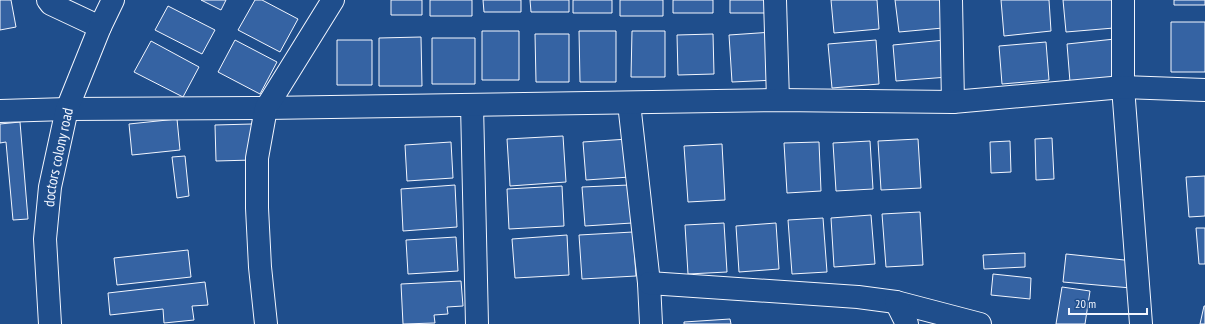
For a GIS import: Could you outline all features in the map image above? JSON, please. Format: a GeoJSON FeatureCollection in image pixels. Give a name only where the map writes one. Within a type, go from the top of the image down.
{"type":"FeatureCollection","features":[{"type":"Feature","properties":{"kind":"street"},"geometry":{"type":"LineString","coordinates":[[48,0],[50,4],[100,27]]}},
{"type":"Feature","properties":{"kind":"street","name":"doctors colony road"},"geometry":{"type":"LineString","coordinates":[[50,324],[45,239],[50,187],[67,108],[100,27],[113,0]]}},
{"type":"Feature","properties":{"kind":"street"},"geometry":{"type":"LineString","coordinates":[[266,324],[260,267],[257,208],[257,158],[266,108],[333,0]]}},
{"type":"Feature","properties":{"kind":"street"},"geometry":{"type":"LineString","coordinates":[[775,0],[778,100]]}},
{"type":"Feature","properties":{"kind":"street"},"geometry":{"type":"LineString","coordinates":[[951,0],[953,102]]}},
{"type":"Feature","properties":{"kind":"street"},"geometry":{"type":"LineString","coordinates":[[1123,0],[1123,87],[1141,324]]}},
{"type":"Feature","properties":{"kind":"street"},"geometry":{"type":"LineString","coordinates":[[0,111],[67,108],[266,108],[778,100],[953,102],[1123,87],[1205,90]]}},
{"type":"Feature","properties":{"kind":"street"},"geometry":{"type":"LineString","coordinates":[[629,103],[649,283],[651,324]]}},
{"type":"Feature","properties":{"kind":"street"},"geometry":{"type":"LineString","coordinates":[[472,105],[477,324]]}},
{"type":"Feature","properties":{"kind":"street"},"geometry":{"type":"LineString","coordinates":[[649,283],[858,297],[896,302],[980,324]]}},
{"type":"Feature","properties":{"kind":"street"},"geometry":{"type":"LineString","coordinates":[[896,302],[907,324]]}},
{"type":"Feature","properties":{"kind":"building"},"geometry":{"type":"Polygon","coordinates":[[[0,0],[11,0],[16,27],[0,30],[0,0]]]}},
{"type":"Feature","properties":{"kind":"building"},"geometry":{"type":"Polygon","coordinates":[[[201,0],[226,0],[221,10],[201,0]]]}},
{"type":"Feature","properties":{"kind":"building"},"geometry":{"type":"Polygon","coordinates":[[[255,0],[262,0],[298,19],[280,52],[238,30],[255,0]]]}},
{"type":"Feature","properties":{"kind":"building"},"geometry":{"type":"Polygon","coordinates":[[[391,0],[422,0],[422,15],[391,15],[391,0]]]}},
{"type":"Feature","properties":{"kind":"building"},"geometry":{"type":"Polygon","coordinates":[[[430,0],[472,0],[472,16],[430,16],[430,0]]]}},
{"type":"Feature","properties":{"kind":"building"},"geometry":{"type":"Polygon","coordinates":[[[483,0],[521,0],[521,12],[484,12],[483,0]]]}},
{"type":"Feature","properties":{"kind":"building"},"geometry":{"type":"Polygon","coordinates":[[[530,0],[569,0],[569,12],[531,12],[530,0]]]}},
{"type":"Feature","properties":{"kind":"building"},"geometry":{"type":"Polygon","coordinates":[[[573,0],[612,0],[612,13],[573,13],[573,0]]]}},
{"type":"Feature","properties":{"kind":"building"},"geometry":{"type":"Polygon","coordinates":[[[620,0],[663,0],[663,16],[620,16],[620,0]]]}},
{"type":"Feature","properties":{"kind":"building"},"geometry":{"type":"Polygon","coordinates":[[[673,0],[713,0],[713,13],[673,13],[673,0]]]}},
{"type":"Feature","properties":{"kind":"building"},"geometry":{"type":"Polygon","coordinates":[[[730,0],[772,0],[772,13],[730,13],[730,0]]]}},
{"type":"Feature","properties":{"kind":"building"},"geometry":{"type":"Polygon","coordinates":[[[831,0],[877,0],[879,29],[834,33],[831,0]]]}},
{"type":"Feature","properties":{"kind":"building"},"geometry":{"type":"Polygon","coordinates":[[[895,0],[940,0],[943,28],[899,32],[895,0]]]}},
{"type":"Feature","properties":{"kind":"building"},"geometry":{"type":"Polygon","coordinates":[[[1001,0],[1049,0],[1051,31],[1004,36],[1001,0]]]}},
{"type":"Feature","properties":{"kind":"building"},"geometry":{"type":"Polygon","coordinates":[[[1063,0],[1112,0],[1114,28],[1066,32],[1063,0]]]}},
{"type":"Feature","properties":{"kind":"building"},"geometry":{"type":"Polygon","coordinates":[[[1174,0],[1205,0],[1205,5],[1174,5],[1174,0]]]}},
{"type":"Feature","properties":{"kind":"building"},"geometry":{"type":"Polygon","coordinates":[[[168,6],[215,30],[202,54],[155,30],[168,6]]]}},
{"type":"Feature","properties":{"kind":"building"},"geometry":{"type":"Polygon","coordinates":[[[1171,22],[1205,22],[1205,72],[1171,72],[1171,22]]]}},
{"type":"Feature","properties":{"kind":"building"},"geometry":{"type":"Polygon","coordinates":[[[482,31],[519,31],[519,80],[482,80],[482,31]]]}},
{"type":"Feature","properties":{"kind":"building"},"geometry":{"type":"Polygon","coordinates":[[[579,31],[616,31],[616,82],[580,82],[579,31]]]}},
{"type":"Feature","properties":{"kind":"building"},"geometry":{"type":"Polygon","coordinates":[[[632,31],[665,31],[665,77],[631,77],[632,31]]]}},
{"type":"Feature","properties":{"kind":"building"},"geometry":{"type":"Polygon","coordinates":[[[773,32],[776,80],[732,82],[729,35],[773,32]]]}},
{"type":"Feature","properties":{"kind":"building"},"geometry":{"type":"Polygon","coordinates":[[[535,34],[569,34],[569,82],[536,82],[535,34]]]}},
{"type":"Feature","properties":{"kind":"building"},"geometry":{"type":"Polygon","coordinates":[[[713,34],[714,74],[678,75],[677,35],[713,34]]]}},
{"type":"Feature","properties":{"kind":"building"},"geometry":{"type":"Polygon","coordinates":[[[421,37],[422,86],[379,86],[379,38],[421,37]]]}},
{"type":"Feature","properties":{"kind":"building"},"geometry":{"type":"Polygon","coordinates":[[[432,38],[475,38],[475,84],[432,84],[432,38]]]}},
{"type":"Feature","properties":{"kind":"building"},"geometry":{"type":"Polygon","coordinates":[[[1115,39],[1118,78],[1070,82],[1067,44],[1115,39]]]}},
{"type":"Feature","properties":{"kind":"building"},"geometry":{"type":"Polygon","coordinates":[[[235,40],[277,62],[260,94],[218,72],[235,40]]]}},
{"type":"Feature","properties":{"kind":"building"},"geometry":{"type":"Polygon","coordinates":[[[337,40],[372,40],[372,85],[337,85],[337,40]]]}},
{"type":"Feature","properties":{"kind":"building"},"geometry":{"type":"Polygon","coordinates":[[[876,40],[879,84],[832,88],[828,44],[876,40]]]}},
{"type":"Feature","properties":{"kind":"building"},"geometry":{"type":"Polygon","coordinates":[[[945,40],[948,77],[896,81],[893,45],[945,40]]]}},
{"type":"Feature","properties":{"kind":"building"},"geometry":{"type":"Polygon","coordinates":[[[151,41],[199,67],[183,97],[134,72],[151,41]]]}},
{"type":"Feature","properties":{"kind":"building"},"geometry":{"type":"Polygon","coordinates":[[[1046,42],[1049,80],[1002,84],[999,46],[1046,42]]]}},
{"type":"Feature","properties":{"kind":"building"},"geometry":{"type":"Polygon","coordinates":[[[177,119],[180,150],[132,155],[129,124],[177,119]]]}},
{"type":"Feature","properties":{"kind":"building"},"geometry":{"type":"Polygon","coordinates":[[[20,122],[28,219],[13,220],[6,142],[0,143],[0,124],[20,122]]]}},
{"type":"Feature","properties":{"kind":"building"},"geometry":{"type":"Polygon","coordinates":[[[252,124],[253,160],[216,161],[215,125],[252,124]]]}},
{"type":"Feature","properties":{"kind":"building"},"geometry":{"type":"Polygon","coordinates":[[[563,136],[566,182],[510,186],[507,139],[563,136]]]}},
{"type":"Feature","properties":{"kind":"building"},"geometry":{"type":"Polygon","coordinates":[[[1052,138],[1054,179],[1036,180],[1035,139],[1052,138]]]}},
{"type":"Feature","properties":{"kind":"building"},"geometry":{"type":"Polygon","coordinates":[[[628,139],[630,177],[586,180],[583,142],[628,139]]]}},
{"type":"Feature","properties":{"kind":"building"},"geometry":{"type":"Polygon","coordinates":[[[918,139],[921,188],[881,190],[878,141],[918,139]]]}},
{"type":"Feature","properties":{"kind":"building"},"geometry":{"type":"Polygon","coordinates":[[[870,141],[873,189],[836,191],[833,143],[870,141]]]}},
{"type":"Feature","properties":{"kind":"building"},"geometry":{"type":"Polygon","coordinates":[[[1010,141],[1011,172],[991,173],[990,142],[1010,141]]]}},
{"type":"Feature","properties":{"kind":"building"},"geometry":{"type":"Polygon","coordinates":[[[451,142],[453,178],[407,181],[405,145],[451,142]]]}},
{"type":"Feature","properties":{"kind":"building"},"geometry":{"type":"Polygon","coordinates":[[[819,142],[821,191],[787,193],[784,143],[819,142]]]}},
{"type":"Feature","properties":{"kind":"building"},"geometry":{"type":"Polygon","coordinates":[[[722,144],[725,200],[688,202],[684,146],[722,144]]]}},
{"type":"Feature","properties":{"kind":"building"},"geometry":{"type":"Polygon","coordinates":[[[185,156],[189,196],[177,198],[172,157],[185,156]]]}},
{"type":"Feature","properties":{"kind":"building"},"geometry":{"type":"Polygon","coordinates":[[[1205,176],[1205,216],[1189,217],[1186,177],[1205,176]]]}},
{"type":"Feature","properties":{"kind":"building"},"geometry":{"type":"Polygon","coordinates":[[[455,185],[457,227],[403,231],[401,189],[455,185]]]}},
{"type":"Feature","properties":{"kind":"building"},"geometry":{"type":"Polygon","coordinates":[[[629,185],[632,223],[585,226],[582,187],[629,185]]]}},
{"type":"Feature","properties":{"kind":"building"},"geometry":{"type":"Polygon","coordinates":[[[562,186],[564,226],[509,229],[507,189],[562,186]]]}},
{"type":"Feature","properties":{"kind":"building"},"geometry":{"type":"Polygon","coordinates":[[[920,212],[923,265],[886,267],[882,214],[920,212]]]}},
{"type":"Feature","properties":{"kind":"building"},"geometry":{"type":"Polygon","coordinates":[[[871,215],[875,264],[834,267],[831,218],[871,215]]]}},
{"type":"Feature","properties":{"kind":"building"},"geometry":{"type":"Polygon","coordinates":[[[823,218],[827,272],[792,274],[788,220],[823,218]]]}},
{"type":"Feature","properties":{"kind":"building"},"geometry":{"type":"Polygon","coordinates":[[[724,223],[727,272],[688,274],[685,225],[724,223]]]}},
{"type":"Feature","properties":{"kind":"building"},"geometry":{"type":"Polygon","coordinates":[[[776,223],[779,269],[739,272],[736,226],[776,223]]]}},
{"type":"Feature","properties":{"kind":"building"},"geometry":{"type":"Polygon","coordinates":[[[1196,228],[1205,228],[1205,264],[1199,264],[1196,228]]]}},
{"type":"Feature","properties":{"kind":"building"},"geometry":{"type":"Polygon","coordinates":[[[633,232],[636,276],[582,279],[579,235],[633,232]]]}},
{"type":"Feature","properties":{"kind":"building"},"geometry":{"type":"Polygon","coordinates":[[[567,235],[569,275],[515,278],[512,239],[567,235]]]}},
{"type":"Feature","properties":{"kind":"building"},"geometry":{"type":"Polygon","coordinates":[[[456,237],[458,271],[408,274],[406,240],[456,237]]]}},
{"type":"Feature","properties":{"kind":"building"},"geometry":{"type":"Polygon","coordinates":[[[188,250],[191,277],[117,285],[114,258],[188,250]]]}},
{"type":"Feature","properties":{"kind":"building"},"geometry":{"type":"Polygon","coordinates":[[[1025,253],[1025,267],[984,269],[983,255],[1025,253]]]}},
{"type":"Feature","properties":{"kind":"building"},"geometry":{"type":"Polygon","coordinates":[[[1066,254],[1134,261],[1131,288],[1063,282],[1066,254]]]}},
{"type":"Feature","properties":{"kind":"building"},"geometry":{"type":"Polygon","coordinates":[[[993,274],[1031,278],[1030,299],[991,295],[993,274]]]}},
{"type":"Feature","properties":{"kind":"building"},"geometry":{"type":"Polygon","coordinates":[[[461,281],[463,306],[447,307],[448,314],[434,315],[435,323],[403,324],[401,284],[461,281]]]}},
{"type":"Feature","properties":{"kind":"building"},"geometry":{"type":"Polygon","coordinates":[[[205,282],[208,305],[192,306],[194,320],[164,323],[163,309],[110,315],[108,293],[205,282]]]}},
{"type":"Feature","properties":{"kind":"building"},"geometry":{"type":"Polygon","coordinates":[[[1062,287],[1090,291],[1085,324],[1056,324],[1062,287]]]}},
{"type":"Feature","properties":{"kind":"building"},"geometry":{"type":"Polygon","coordinates":[[[1204,306],[1205,324],[1200,324],[1204,306]]]}},
{"type":"Feature","properties":{"kind":"building"},"geometry":{"type":"Polygon","coordinates":[[[730,319],[731,324],[684,324],[684,322],[730,319]]]}}]}
